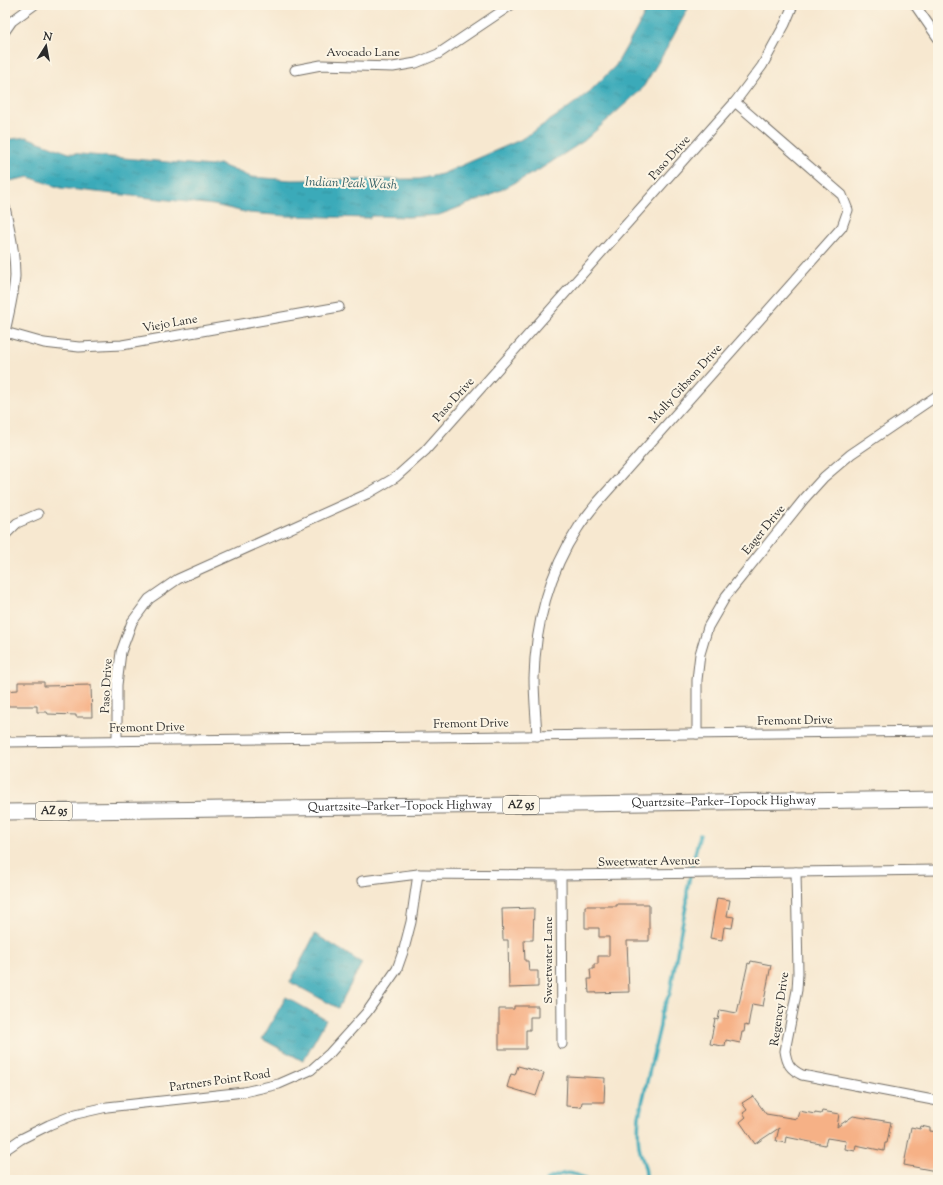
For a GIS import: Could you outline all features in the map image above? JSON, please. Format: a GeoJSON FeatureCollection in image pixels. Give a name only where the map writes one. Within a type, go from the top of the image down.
{"type":"FeatureCollection","features":[{"type":"Feature","properties":{"kind":"highway","name":"Quartzsite–Parker–Topock Highway"},"geometry":{"type":"LineString","coordinates":[[5,812],[938,799]]}},
{"type":"Feature","properties":{"kind":"street"},"geometry":{"type":"LineString","coordinates":[[5,31],[12,21],[34,5]]}},
{"type":"Feature","properties":{"kind":"street","name":"Avocado Lane"},"geometry":{"type":"LineString","coordinates":[[295,70],[321,65],[393,67],[416,63],[438,54],[511,5]]}},
{"type":"Feature","properties":{"kind":"street","name":"Paso Drive"},"geometry":{"type":"LineString","coordinates":[[117,741],[117,685],[121,652],[132,622],[149,599],[178,579],[367,494],[396,477],[425,451],[735,102],[762,66],[785,24],[793,5]]}},
{"type":"Feature","properties":{"kind":"street"},"geometry":{"type":"LineString","coordinates":[[915,5],[938,38]]}},
{"type":"Feature","properties":{"kind":"street"},"geometry":{"type":"LineString","coordinates":[[5,14],[12,21]]}},
{"type":"Feature","properties":{"kind":"street","name":"Molly Gibson Drive"},"geometry":{"type":"LineString","coordinates":[[537,736],[534,678],[538,638],[545,602],[555,572],[566,548],[578,528],[596,504],[842,227],[848,210],[842,195],[735,102]]}},
{"type":"Feature","properties":{"kind":"street"},"geometry":{"type":"LineString","coordinates":[[5,207],[13,248],[15,276],[5,332]]}},
{"type":"Feature","properties":{"kind":"street","name":"Viejo Lane"},"geometry":{"type":"LineString","coordinates":[[5,332],[44,343],[79,347],[122,344],[339,307]]}},
{"type":"Feature","properties":{"kind":"street","name":"Eager Drive"},"geometry":{"type":"LineString","coordinates":[[697,734],[697,680],[700,654],[708,627],[726,596],[804,499],[824,477],[852,454],[938,395]]}},
{"type":"Feature","properties":{"kind":"street"},"geometry":{"type":"LineString","coordinates":[[5,535],[18,523],[38,514]]}},
{"type":"Feature","properties":{"kind":"street","name":"Fremont Drive"},"geometry":{"type":"LineString","coordinates":[[5,742],[938,731]]}},
{"type":"Feature","properties":{"kind":"street","name":"Sweetwater Avenue"},"geometry":{"type":"LineString","coordinates":[[362,881],[418,874],[561,875],[938,870]]}},
{"type":"Feature","properties":{"kind":"street","name":"Regency Drive"},"geometry":{"type":"LineString","coordinates":[[796,872],[798,973],[797,990],[785,1051],[786,1060],[793,1071],[802,1075],[938,1101]]}},
{"type":"Feature","properties":{"kind":"street","name":"Partners Point Road"},"geometry":{"type":"LineString","coordinates":[[5,1150],[28,1135],[76,1114],[107,1107],[244,1092],[279,1084],[311,1070],[330,1053],[367,1012],[396,969],[404,949],[411,922],[418,874]]}},
{"type":"Feature","properties":{"kind":"street","name":"Sweetwater Lane"},"geometry":{"type":"LineString","coordinates":[[561,875],[562,1044]]}},
{"type":"Feature","properties":{"kind":"water","name":"Indian Peak Wash"},"geometry":{"type":"Polygon","coordinates":[[[649,5],[690,5],[667,48],[642,89],[584,141],[539,170],[493,193],[492,195],[439,215],[408,217],[372,216],[370,218],[287,216],[249,213],[214,205],[60,188],[29,177],[5,182],[5,140],[26,137],[69,153],[211,166],[219,164],[251,177],[291,180],[418,179],[442,174],[520,140],[561,113],[589,92],[616,65],[649,5]]]}},
{"type":"Feature","properties":{"kind":"water"},"geometry":{"type":"Polygon","coordinates":[[[315,934],[362,963],[338,1008],[290,982],[315,934]]]}},
{"type":"Feature","properties":{"kind":"water"},"geometry":{"type":"Polygon","coordinates":[[[286,997],[326,1020],[303,1061],[262,1039],[286,997]]]}},
{"type":"Feature","properties":{"kind":"building"},"geometry":{"type":"Polygon","coordinates":[[[18,682],[44,682],[44,686],[91,685],[92,717],[76,717],[76,715],[37,712],[37,706],[5,706],[5,691],[18,690],[18,682]]]}},
{"type":"Feature","properties":{"kind":"building"},"geometry":{"type":"Polygon","coordinates":[[[717,898],[730,900],[727,916],[734,917],[732,928],[724,927],[722,940],[710,938],[717,898]]]}},
{"type":"Feature","properties":{"kind":"building"},"geometry":{"type":"Polygon","coordinates":[[[617,904],[649,904],[649,941],[627,941],[629,992],[589,993],[588,979],[591,979],[590,969],[594,969],[594,964],[598,964],[598,956],[609,956],[609,937],[599,937],[599,928],[585,928],[585,906],[617,906],[617,904]]]}},
{"type":"Feature","properties":{"kind":"building"},"geometry":{"type":"Polygon","coordinates":[[[534,908],[533,940],[524,940],[525,961],[528,961],[529,971],[538,971],[538,987],[509,988],[508,940],[503,940],[502,909],[534,908]]]}},
{"type":"Feature","properties":{"kind":"building"},"geometry":{"type":"Polygon","coordinates":[[[751,961],[771,965],[763,1006],[752,1004],[748,1026],[745,1025],[740,1043],[726,1040],[725,1046],[710,1044],[715,1019],[718,1020],[720,1010],[737,1013],[748,963],[750,964],[751,961]]]}},
{"type":"Feature","properties":{"kind":"building"},"geometry":{"type":"Polygon","coordinates":[[[514,1006],[538,1006],[538,1017],[530,1017],[530,1030],[526,1030],[526,1049],[499,1049],[499,1009],[514,1009],[514,1006]]]}},
{"type":"Feature","properties":{"kind":"building"},"geometry":{"type":"Polygon","coordinates":[[[518,1066],[544,1073],[536,1096],[507,1087],[511,1074],[515,1075],[518,1066]]]}},
{"type":"Feature","properties":{"kind":"building"},"geometry":{"type":"Polygon","coordinates":[[[567,1076],[605,1078],[604,1102],[582,1102],[581,1107],[566,1106],[567,1076]]]}},
{"type":"Feature","properties":{"kind":"building"},"geometry":{"type":"Polygon","coordinates":[[[753,1096],[766,1114],[797,1119],[799,1111],[815,1114],[821,1114],[822,1111],[839,1114],[837,1127],[853,1116],[891,1122],[884,1151],[856,1145],[855,1151],[845,1149],[846,1141],[827,1138],[825,1145],[786,1137],[785,1143],[776,1141],[779,1128],[755,1144],[740,1122],[746,1117],[743,1113],[747,1110],[742,1103],[753,1096]]]}},
{"type":"Feature","properties":{"kind":"building"},"geometry":{"type":"Polygon","coordinates":[[[921,1126],[930,1128],[930,1131],[938,1132],[938,1160],[936,1171],[904,1165],[911,1127],[920,1129],[921,1126]]]}},
{"type":"Feature","properties":{"kind":"waterway"},"geometry":{"type":"LineString","coordinates":[[646,1180],[646,1170],[639,1146],[639,1116],[660,1026],[661,1013],[670,993],[687,902],[687,891],[700,835]]}},
{"type":"Feature","properties":{"kind":"waterway"},"geometry":{"type":"LineString","coordinates":[[546,1180],[566,1173],[574,1174],[586,1180]]}}]}
